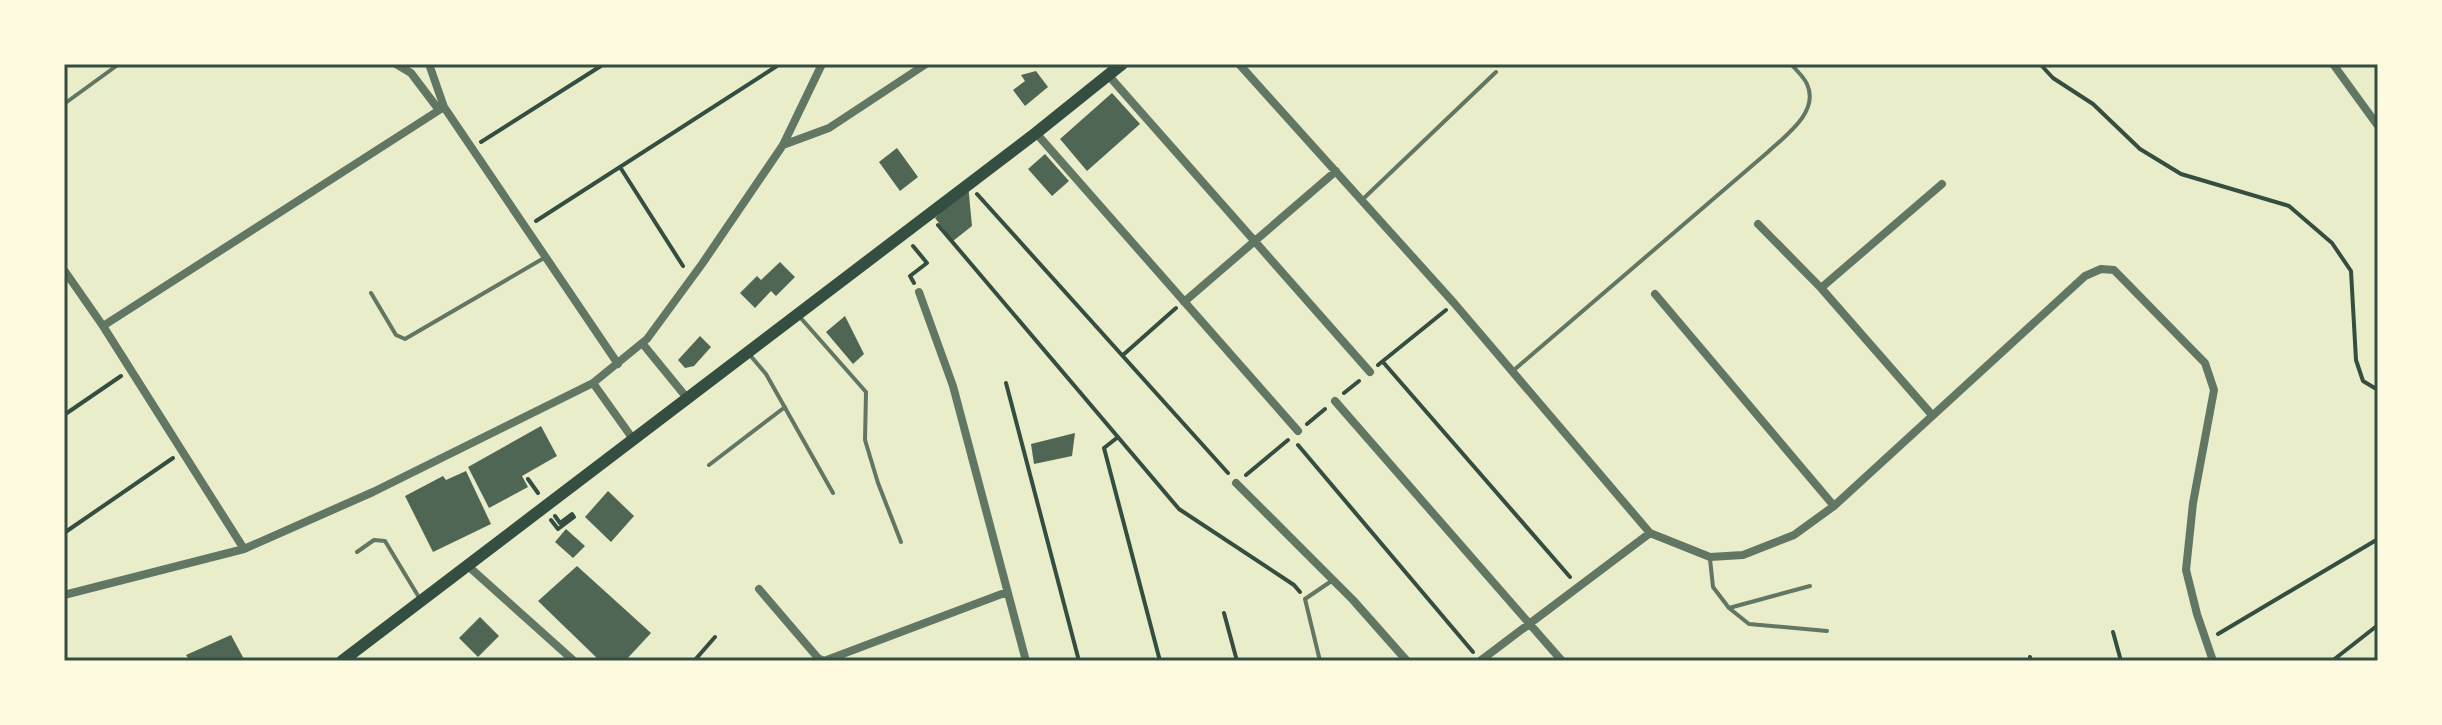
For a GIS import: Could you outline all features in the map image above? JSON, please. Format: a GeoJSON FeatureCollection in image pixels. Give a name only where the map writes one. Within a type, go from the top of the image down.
{"type":"FeatureCollection","features":[{"type":"Feature","properties":{"kind":"main road"},"geometry":{"type":"LineString","coordinates":[[342,661],[1036,133],[1122,64]]}},
{"type":"Feature","properties":{"kind":"street"},"geometry":{"type":"LineString","coordinates":[[396,64],[411,73],[472,148],[618,364]]}},
{"type":"Feature","properties":{"kind":"street"},"geometry":{"type":"LineString","coordinates":[[429,64],[441,108]]}},
{"type":"Feature","properties":{"kind":"street"},"geometry":{"type":"LineString","coordinates":[[64,595],[244,549],[373,492],[593,383],[642,343],[691,279],[783,145],[822,64]]}},
{"type":"Feature","properties":{"kind":"street"},"geometry":{"type":"LineString","coordinates":[[783,145],[829,128],[926,64]]}},
{"type":"Feature","properties":{"kind":"street"},"geometry":{"type":"LineString","coordinates":[[1239,64],[1336,171],[1650,533],[1710,557],[1743,555],[1794,535],[1834,506],[2085,276],[2101,269],[2114,270],[2205,363],[2214,390],[2193,503],[2186,570],[2213,661]]}},
{"type":"Feature","properties":{"kind":"street"},"geometry":{"type":"LineString","coordinates":[[2333,64],[2378,126]]}},
{"type":"Feature","properties":{"kind":"street"},"geometry":{"type":"LineString","coordinates":[[1109,76],[1370,372]]}},
{"type":"Feature","properties":{"kind":"street"},"geometry":{"type":"LineString","coordinates":[[103,326],[441,108]]}},
{"type":"Feature","properties":{"kind":"street"},"geometry":{"type":"LineString","coordinates":[[1036,133],[1295,434]]}},
{"type":"Feature","properties":{"kind":"street"},"geometry":{"type":"LineString","coordinates":[[1184,302],[1336,171]]}},
{"type":"Feature","properties":{"kind":"street"},"geometry":{"type":"LineString","coordinates":[[1821,288],[1942,184]]}},
{"type":"Feature","properties":{"kind":"street"},"geometry":{"type":"LineString","coordinates":[[1758,224],[1821,288],[1932,415]]}},
{"type":"Feature","properties":{"kind":"street"},"geometry":{"type":"LineString","coordinates":[[64,270],[103,326],[244,549]]}},
{"type":"Feature","properties":{"kind":"street"},"geometry":{"type":"LineString","coordinates":[[919,292],[953,386],[1026,661]]}},
{"type":"Feature","properties":{"kind":"street"},"geometry":{"type":"LineString","coordinates":[[1655,294],[1834,506]]}},
{"type":"Feature","properties":{"kind":"street"},"geometry":{"type":"LineString","coordinates":[[642,343],[687,398]]}},
{"type":"Feature","properties":{"kind":"street"},"geometry":{"type":"LineString","coordinates":[[593,383],[633,439]]}},
{"type":"Feature","properties":{"kind":"street"},"geometry":{"type":"LineString","coordinates":[[1335,401],[1562,661]]}},
{"type":"Feature","properties":{"kind":"street"},"geometry":{"type":"LineString","coordinates":[[1236,483],[1333,580],[1407,661]]}},
{"type":"Feature","properties":{"kind":"street"},"geometry":{"type":"LineString","coordinates":[[1480,661],[1650,533]]}},
{"type":"Feature","properties":{"kind":"street"},"geometry":{"type":"LineString","coordinates":[[468,566],[574,661]]}},
{"type":"Feature","properties":{"kind":"street"},"geometry":{"type":"LineString","coordinates":[[759,589],[818,658],[824,661],[1007,592]]}},
{"type":"Feature","properties":{"kind":"lane"},"geometry":{"type":"LineString","coordinates":[[64,104],[119,64]]}},
{"type":"Feature","properties":{"kind":"lane"},"geometry":{"type":"LineString","coordinates":[[1512,372],[1768,152],[1802,119],[1809,103],[1808,85],[1791,64]]}},
{"type":"Feature","properties":{"kind":"lane"},"geometry":{"type":"LineString","coordinates":[[1361,200],[1496,72]]}},
{"type":"Feature","properties":{"kind":"lane"},"geometry":{"type":"LineString","coordinates":[[371,293],[396,335],[405,339],[546,257]]}},
{"type":"Feature","properties":{"kind":"lane"},"geometry":{"type":"LineString","coordinates":[[797,314],[866,392],[865,440],[901,542]]}},
{"type":"Feature","properties":{"kind":"lane"},"geometry":{"type":"LineString","coordinates":[[747,352],[766,374],[833,493]]}},
{"type":"Feature","properties":{"kind":"lane"},"geometry":{"type":"LineString","coordinates":[[709,465],[785,407]]}},
{"type":"Feature","properties":{"kind":"lane"},"geometry":{"type":"LineString","coordinates":[[357,552],[374,540],[385,541],[422,601]]}},
{"type":"Feature","properties":{"kind":"lane"},"geometry":{"type":"LineString","coordinates":[[1710,557],[1713,587],[1729,608],[1749,624],[1827,631]]}},
{"type":"Feature","properties":{"kind":"lane"},"geometry":{"type":"LineString","coordinates":[[1320,661],[1305,599],[1333,580]]}},
{"type":"Feature","properties":{"kind":"lane"},"geometry":{"type":"LineString","coordinates":[[1729,608],[1810,586]]}},
{"type":"Feature","properties":{"kind":"path"},"geometry":{"type":"LineString","coordinates":[[472,148],[604,64]]}},
{"type":"Feature","properties":{"kind":"path"},"geometry":{"type":"LineString","coordinates":[[526,227],[780,64]]}},
{"type":"Feature","properties":{"kind":"path"},"geometry":{"type":"LineString","coordinates":[[2040,64],[2053,78],[2093,104],[2140,149],[2181,174],[2289,206],[2332,243],[2351,271],[2356,360],[2363,381],[2378,390]]}},
{"type":"Feature","properties":{"kind":"path"},"geometry":{"type":"LineString","coordinates":[[620,167],[691,279]]}},
{"type":"Feature","properties":{"kind":"path"},"geometry":{"type":"LineString","coordinates":[[968,184],[1236,483]]}},
{"type":"Feature","properties":{"kind":"path"},"geometry":{"type":"LineString","coordinates":[[928,214],[1179,509],[1294,585],[1305,599]]}},
{"type":"Feature","properties":{"kind":"path"},"geometry":{"type":"LineString","coordinates":[[903,233],[927,263],[910,276],[919,292]]}},
{"type":"Feature","properties":{"kind":"path"},"geometry":{"type":"LineString","coordinates":[[1122,356],[1184,302]]}},
{"type":"Feature","properties":{"kind":"path"},"geometry":{"type":"LineString","coordinates":[[1383,362],[1579,586]]}},
{"type":"Feature","properties":{"kind":"path"},"geometry":{"type":"LineString","coordinates":[[64,415],[130,370]]}},
{"type":"Feature","properties":{"kind":"path"},"geometry":{"type":"LineString","coordinates":[[1006,383],[1079,661]]}},
{"type":"Feature","properties":{"kind":"path"},"geometry":{"type":"LineString","coordinates":[[1295,434],[1480,661]]}},
{"type":"Feature","properties":{"kind":"path"},"geometry":{"type":"LineString","coordinates":[[1118,437],[1104,448],[1160,661]]}},
{"type":"Feature","properties":{"kind":"path"},"geometry":{"type":"LineString","coordinates":[[64,533],[181,452]]}},
{"type":"Feature","properties":{"kind":"path"},"geometry":{"type":"LineString","coordinates":[[2206,641],[2378,539]]}},
{"type":"Feature","properties":{"kind":"path"},"geometry":{"type":"LineString","coordinates":[[1224,613],[1237,661]]}},
{"type":"Feature","properties":{"kind":"path"},"geometry":{"type":"LineString","coordinates":[[2332,661],[2378,625]]}},
{"type":"Feature","properties":{"kind":"path"},"geometry":{"type":"LineString","coordinates":[[2113,632],[2121,661]]}},
{"type":"Feature","properties":{"kind":"path"},"geometry":{"type":"LineString","coordinates":[[694,661],[715,637]]}},
{"type":"Feature","properties":{"kind":"building"},"geometry":{"type":"Polygon","coordinates":[[[1036,71],[1048,87],[1025,106],[1013,90],[1025,81],[1021,75],[1036,71]]]}},
{"type":"Feature","properties":{"kind":"building"},"geometry":{"type":"Polygon","coordinates":[[[1112,93],[1140,124],[1087,171],[1060,139],[1112,93]]]}},
{"type":"Feature","properties":{"kind":"building"},"geometry":{"type":"Polygon","coordinates":[[[897,148],[918,177],[900,191],[879,162],[897,148]]]}},
{"type":"Feature","properties":{"kind":"building"},"geometry":{"type":"Polygon","coordinates":[[[1045,154],[1069,181],[1052,196],[1028,169],[1045,154]]]}},
{"type":"Feature","properties":{"kind":"building"},"geometry":{"type":"Polygon","coordinates":[[[968,184],[972,226],[953,241],[935,218],[968,184]]]}},
{"type":"Feature","properties":{"kind":"building"},"geometry":{"type":"Polygon","coordinates":[[[780,262],[795,277],[776,296],[771,291],[755,308],[740,293],[757,276],[761,280],[780,262]]]}},
{"type":"Feature","properties":{"kind":"building"},"geometry":{"type":"Polygon","coordinates":[[[845,316],[864,354],[853,364],[826,332],[845,316]]]}},
{"type":"Feature","properties":{"kind":"building"},"geometry":{"type":"Polygon","coordinates":[[[700,336],[711,347],[694,366],[685,368],[678,360],[700,336]]]}},
{"type":"Feature","properties":{"kind":"building"},"geometry":{"type":"Polygon","coordinates":[[[541,426],[557,456],[522,476],[528,487],[489,508],[468,467],[541,426]]]}},
{"type":"Feature","properties":{"kind":"building"},"geometry":{"type":"Polygon","coordinates":[[[1075,433],[1072,456],[1034,464],[1031,444],[1075,433]]]}},
{"type":"Feature","properties":{"kind":"building"},"geometry":{"type":"Polygon","coordinates":[[[466,471],[491,524],[433,552],[405,496],[443,476],[446,480],[466,471]]]}},
{"type":"Feature","properties":{"kind":"building"},"geometry":{"type":"Polygon","coordinates":[[[608,491],[634,516],[611,542],[585,517],[608,491]]]}},
{"type":"Feature","properties":{"kind":"building"},"geometry":{"type":"Polygon","coordinates":[[[566,529],[585,546],[573,558],[555,542],[566,529]]]}},
{"type":"Feature","properties":{"kind":"building"},"geometry":{"type":"Polygon","coordinates":[[[577,566],[651,633],[625,661],[600,661],[538,601],[577,566]]]}},
{"type":"Feature","properties":{"kind":"building"},"geometry":{"type":"Polygon","coordinates":[[[480,617],[499,636],[478,657],[459,638],[480,617]]]}},
{"type":"Feature","properties":{"kind":"building"},"geometry":{"type":"Polygon","coordinates":[[[231,635],[245,661],[190,661],[186,655],[231,635]]]}}]}
